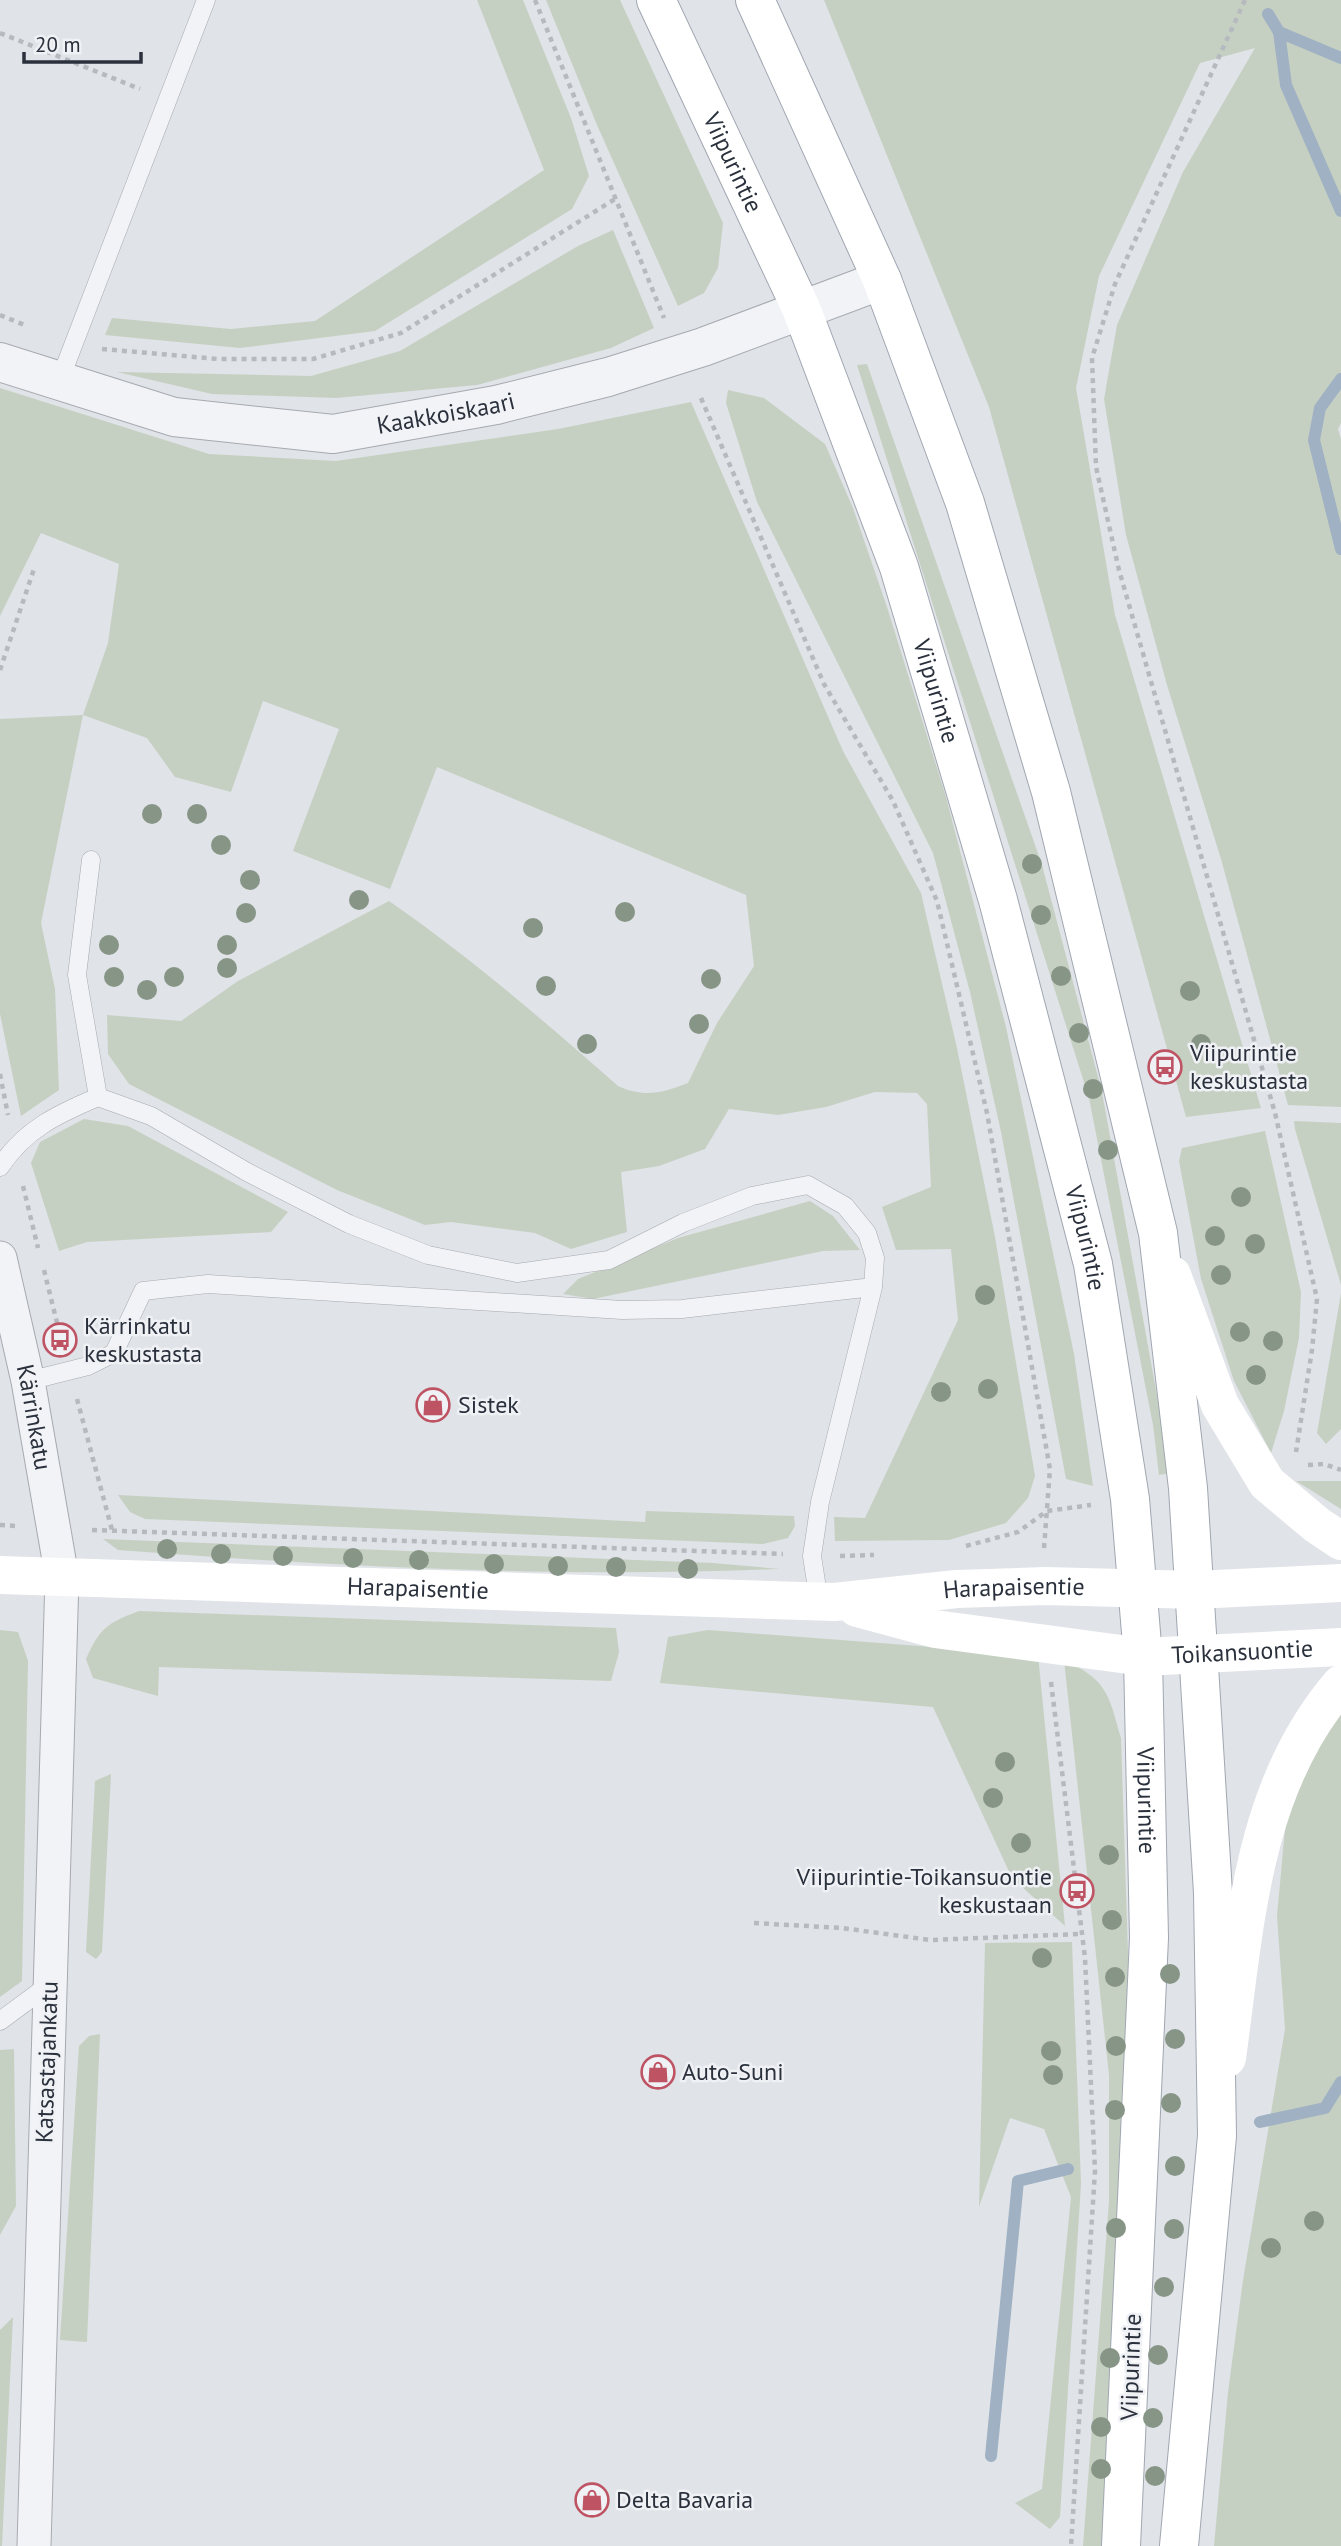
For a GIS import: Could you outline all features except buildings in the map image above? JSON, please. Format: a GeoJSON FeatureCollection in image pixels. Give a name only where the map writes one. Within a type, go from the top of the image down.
{"type":"FeatureCollection","features":[{"type":"Feature","properties":{"kind":"main road","name":"Viipurintie"},"geometry":{"type":"LineString","coordinates":[[656,0],[801,309],[899,567],[1018,979],[1093,1264],[1130,1499],[1143,1657],[1149,1938],[1121,2546]]}},
{"type":"Feature","properties":{"kind":"main road"},"geometry":{"type":"LineString","coordinates":[[755,0],[882,280],[965,503],[1051,792],[1158,1233],[1192,1334],[1220,1405],[1267,1483],[1317,1525],[1341,1541]]}},
{"type":"Feature","properties":{"kind":"main road"},"geometry":{"type":"LineString","coordinates":[[1158,1233],[1188,1488],[1201,1654],[1213,1894],[1217,2136]]}},
{"type":"Feature","properties":{"kind":"main road","name":"Harapaisentie"},"geometry":{"type":"LineString","coordinates":[[0,1576],[827,1602],[957,1589],[1046,1586],[1195,1590]]}},
{"type":"Feature","properties":{"kind":"main road"},"geometry":{"type":"LineString","coordinates":[[1195,1590],[1341,1583]]}},
{"type":"Feature","properties":{"kind":"main road","name":"Harapaisentie"},"geometry":{"type":"LineString","coordinates":[[827,1602],[935,1629],[1143,1657]]}},
{"type":"Feature","properties":{"kind":"main road","name":"Toikansuontie"},"geometry":{"type":"LineString","coordinates":[[1143,1657],[1341,1647]]}},
{"type":"Feature","properties":{"kind":"main road"},"geometry":{"type":"LineString","coordinates":[[1179,2546],[1217,2136],[1255,1860],[1281,1779],[1309,1726],[1341,1684]]}},
{"type":"Feature","properties":{"kind":"street","name":"Kaakkoiskaari"},"geometry":{"type":"LineString","coordinates":[[0,362],[174,417],[333,434],[496,405],[608,377],[703,346],[882,280]]}},
{"type":"Feature","properties":{"kind":"street","name":"Kärrinkatu"},"geometry":{"type":"LineString","coordinates":[[0,1258],[29,1381],[62,1577]]}},
{"type":"Feature","properties":{"kind":"street","name":"Katsastajankatu"},"geometry":{"type":"LineString","coordinates":[[34,2546],[62,1577]]}},
{"type":"Feature","properties":{"kind":"lane"},"geometry":{"type":"LineString","coordinates":[[59,382],[206,0]]}},
{"type":"Feature","properties":{"kind":"lane"},"geometry":{"type":"LineString","coordinates":[[92,860],[77,975],[98,1097]]}},
{"type":"Feature","properties":{"kind":"lane"},"geometry":{"type":"LineString","coordinates":[[0,1167],[14,1146],[46,1120],[98,1097],[151,1116],[247,1172],[349,1224],[428,1255],[517,1273],[609,1260],[683,1223],[752,1196],[808,1185],[845,1206],[867,1233],[874,1258],[873,1287],[820,1502],[812,1556],[827,1602]]}},
{"type":"Feature","properties":{"kind":"lane"},"geometry":{"type":"LineString","coordinates":[[29,1381],[88,1366],[114,1353],[143,1291],[208,1284],[622,1310],[682,1309],[873,1287]]}},
{"type":"Feature","properties":{"kind":"lane"},"geometry":{"type":"LineString","coordinates":[[0,2021],[50,1984]]}},
{"type":"Feature","properties":{"kind":"path"},"geometry":{"type":"LineString","coordinates":[[535,0],[664,317]]}},
{"type":"Feature","properties":{"kind":"path"},"geometry":{"type":"LineString","coordinates":[[1245,0],[1115,284],[1092,358],[1095,454],[1119,570],[1275,1113],[1317,1299],[1312,1350],[1295,1454]]}},
{"type":"Feature","properties":{"kind":"path"},"geometry":{"type":"LineString","coordinates":[[0,33],[167,100]]}},
{"type":"Feature","properties":{"kind":"path"},"geometry":{"type":"LineString","coordinates":[[0,315],[74,344],[115,351],[218,359],[313,359],[401,333],[615,199]]}},
{"type":"Feature","properties":{"kind":"path"},"geometry":{"type":"LineString","coordinates":[[701,398],[824,684],[893,801],[937,901],[987,1113],[1050,1469],[1046,1586]]}},
{"type":"Feature","properties":{"kind":"path"},"geometry":{"type":"LineString","coordinates":[[0,670],[35,566]]}},
{"type":"Feature","properties":{"kind":"path"},"geometry":{"type":"LineString","coordinates":[[0,1074],[40,1254]]}},
{"type":"Feature","properties":{"kind":"path"},"geometry":{"type":"LineString","coordinates":[[43,1267],[112,1530]]}},
{"type":"Feature","properties":{"kind":"path"},"geometry":{"type":"LineString","coordinates":[[960,1547],[1018,1532],[1047,1511]]}},
{"type":"Feature","properties":{"kind":"path"},"geometry":{"type":"LineString","coordinates":[[0,1525],[812,1556],[884,1555]]}},
{"type":"Feature","properties":{"kind":"path"},"geometry":{"type":"LineString","coordinates":[[1048,1645],[1080,1934],[1085,1958],[1095,2171],[1071,2546]]}},
{"type":"Feature","properties":{"kind":"path"},"geometry":{"type":"LineString","coordinates":[[754,1923],[842,1928],[930,1940],[1080,1934]]}},
{"type":"Feature","properties":{"kind":"green space"},"geometry":{"type":"Polygon","coordinates":[[[477,0],[523,0],[571,118],[589,176],[572,209],[375,331],[240,348],[105,335],[112,318],[231,329],[315,321],[544,170],[477,0]]]}},
{"type":"Feature","properties":{"kind":"green space"},"geometry":{"type":"Polygon","coordinates":[[[546,0],[620,0],[723,223],[718,268],[704,293],[678,306],[597,125],[546,0]]]}},
{"type":"Feature","properties":{"kind":"green space"},"geometry":{"type":"Polygon","coordinates":[[[824,0],[1341,0],[1341,423],[1338,429],[1341,439],[1341,1107],[1288,1105],[1221,859],[1167,685],[1126,535],[1104,399],[1117,325],[1183,172],[1255,48],[1200,63],[1099,276],[1076,388],[1115,615],[1261,1108],[1186,1117],[989,407],[824,0]]]}},
{"type":"Feature","properties":{"kind":"green space"},"geometry":{"type":"Polygon","coordinates":[[[613,230],[654,328],[611,348],[477,385],[336,398],[212,394],[117,372],[311,376],[400,351],[578,246],[613,230]]]}},
{"type":"Feature","properties":{"kind":"green space"},"geometry":{"type":"Polygon","coordinates":[[[867,364],[1042,865],[1102,1092],[1171,1473],[1159,1475],[1153,1425],[1089,1098],[857,365],[867,364]]]}},
{"type":"Feature","properties":{"kind":"green space"},"geometry":{"type":"Polygon","coordinates":[[[0,388],[209,454],[336,461],[558,429],[691,402],[843,751],[921,893],[957,1048],[995,1237],[1035,1476],[1028,1498],[1006,1523],[949,1540],[835,1541],[834,1517],[865,1518],[958,1320],[951,1249],[896,1250],[882,1207],[931,1187],[927,1104],[917,1093],[875,1092],[826,1107],[778,1115],[729,1109],[705,1149],[659,1166],[621,1172],[627,1232],[571,1249],[535,1233],[451,1222],[425,1225],[337,1190],[129,1084],[108,1054],[107,1015],[181,1021],[238,981],[389,901],[478,967],[618,1086],[645,1093],[670,1089],[688,1083],[717,1023],[754,966],[746,895],[437,767],[390,889],[293,851],[339,729],[263,701],[231,792],[175,777],[147,738],[83,715],[108,643],[119,564],[41,533],[0,616],[0,388]]]}},
{"type":"Feature","properties":{"kind":"green space"},"geometry":{"type":"Polygon","coordinates":[[[728,390],[764,398],[825,444],[853,508],[888,610],[946,797],[1006,1027],[1074,1354],[1093,1486],[1066,1479],[1001,1132],[970,992],[933,853],[757,502],[726,403],[728,390]]]}},
{"type":"Feature","properties":{"kind":"green space"},"geometry":{"type":"Polygon","coordinates":[[[83,715],[41,923],[55,989],[59,1090],[21,1116],[0,1014],[0,719],[83,715]]]}},
{"type":"Feature","properties":{"kind":"green space"},"geometry":{"type":"Polygon","coordinates":[[[84,1119],[128,1126],[288,1212],[271,1232],[87,1242],[59,1251],[31,1163],[40,1142],[84,1119]]]}},
{"type":"Feature","properties":{"kind":"green space"},"geometry":{"type":"Polygon","coordinates":[[[1294,1121],[1341,1123],[1341,1285],[1295,1129],[1294,1121]]]}},
{"type":"Feature","properties":{"kind":"green space"},"geometry":{"type":"Polygon","coordinates":[[[1265,1131],[1301,1292],[1299,1338],[1284,1411],[1271,1453],[1234,1381],[1201,1279],[1179,1161],[1182,1148],[1265,1131]]]}},
{"type":"Feature","properties":{"kind":"green space"},"geometry":{"type":"Polygon","coordinates":[[[810,1201],[833,1216],[860,1250],[823,1251],[593,1299],[563,1294],[578,1279],[678,1238],[810,1201]]]}},
{"type":"Feature","properties":{"kind":"green space"},"geometry":{"type":"Polygon","coordinates":[[[1341,1293],[1341,1429],[1326,1444],[1317,1433],[1341,1293]]]}},
{"type":"Feature","properties":{"kind":"green space"},"geometry":{"type":"Polygon","coordinates":[[[1296,1481],[1341,1481],[1341,1509],[1296,1481]]]}},
{"type":"Feature","properties":{"kind":"green space"},"geometry":{"type":"Polygon","coordinates":[[[118,1495],[645,1522],[646,1511],[794,1516],[795,1526],[788,1538],[763,1544],[145,1519],[130,1512],[118,1495]]]}},
{"type":"Feature","properties":{"kind":"green space"},"geometry":{"type":"Polygon","coordinates":[[[103,1539],[713,1563],[780,1569],[614,1572],[366,1566],[118,1550],[103,1539]]]}},
{"type":"Feature","properties":{"kind":"green space"},"geometry":{"type":"Polygon","coordinates":[[[139,1611],[616,1628],[619,1652],[611,1681],[159,1667],[158,1696],[93,1678],[86,1659],[100,1633],[119,1619],[139,1611]]]}},
{"type":"Feature","properties":{"kind":"green space"},"geometry":{"type":"Polygon","coordinates":[[[0,1630],[18,1632],[28,1661],[22,1981],[0,1997],[0,1630]]]}},
{"type":"Feature","properties":{"kind":"green space"},"geometry":{"type":"Polygon","coordinates":[[[708,1630],[1038,1655],[1065,1926],[1012,1878],[933,1707],[660,1683],[668,1637],[708,1630]]]}},
{"type":"Feature","properties":{"kind":"green space"},"geometry":{"type":"Polygon","coordinates":[[[1064,1660],[1089,1674],[1104,1690],[1121,1738],[1130,2014],[1103,2546],[1083,2546],[1109,2201],[1109,2075],[1064,1660]]]}},
{"type":"Feature","properties":{"kind":"green space"},"geometry":{"type":"Polygon","coordinates":[[[1341,1713],[1341,2546],[1214,2546],[1228,2392],[1243,2280],[1285,2029],[1277,1916],[1286,1818],[1305,1766],[1341,1713]]]}},
{"type":"Feature","properties":{"kind":"green space"},"geometry":{"type":"Polygon","coordinates":[[[111,1774],[102,1952],[96,1959],[86,1952],[95,1781],[111,1774]]]}},
{"type":"Feature","properties":{"kind":"green space"},"geometry":{"type":"Polygon","coordinates":[[[1072,1942],[1081,2184],[1060,2517],[1050,2529],[1015,2503],[1042,2489],[1071,2197],[1044,2129],[1010,2118],[979,2207],[985,1943],[1072,1942]]]}},
{"type":"Feature","properties":{"kind":"green space"},"geometry":{"type":"Polygon","coordinates":[[[100,2034],[87,2342],[60,2340],[79,2046],[89,2036],[100,2034]]]}},
{"type":"Feature","properties":{"kind":"green space"},"geometry":{"type":"Polygon","coordinates":[[[14,2049],[16,2206],[0,2235],[0,2050],[14,2049]]]}},
{"type":"Feature","properties":{"kind":"green space"},"geometry":{"type":"Polygon","coordinates":[[[13,2317],[2,2546],[0,2546],[0,2330],[13,2317]]]}},
{"type":"Feature","properties":{"kind":"waterway"},"geometry":{"type":"LineString","coordinates":[[1268,14],[1279,32],[1286,85],[1341,211]]}},
{"type":"Feature","properties":{"kind":"waterway"},"geometry":{"type":"LineString","coordinates":[[1279,32],[1341,58]]}},
{"type":"Feature","properties":{"kind":"waterway"},"geometry":{"type":"LineString","coordinates":[[1341,379],[1320,408],[1314,440],[1341,549]]}},
{"type":"Feature","properties":{"kind":"waterway"},"geometry":{"type":"LineString","coordinates":[[1260,2122],[1325,2108],[1341,2082]]}},
{"type":"Feature","properties":{"kind":"waterway"},"geometry":{"type":"LineString","coordinates":[[991,2456],[1018,2181],[1068,2169]]}},
{"type":"Feature","properties":{"kind":"place","name":"Viipurintie keskustasta"},"geometry":{"type":"Point","coordinates":[1165,1067]}},
{"type":"Feature","properties":{"kind":"place","name":"Kärrinkatu keskustasta"},"geometry":{"type":"Point","coordinates":[60,1340]}},
{"type":"Feature","properties":{"kind":"place","name":"Sistek"},"geometry":{"type":"Point","coordinates":[433,1405]}},
{"type":"Feature","properties":{"kind":"place","name":"Viipurintie-Toikansuontie keskustaan"},"geometry":{"type":"Point","coordinates":[1077,1891]}},
{"type":"Feature","properties":{"kind":"place","name":"Auto-Suni"},"geometry":{"type":"Point","coordinates":[658,2072]}},
{"type":"Feature","properties":{"kind":"place","name":"Delta Bavaria"},"geometry":{"type":"Point","coordinates":[592,2500]}}]}
